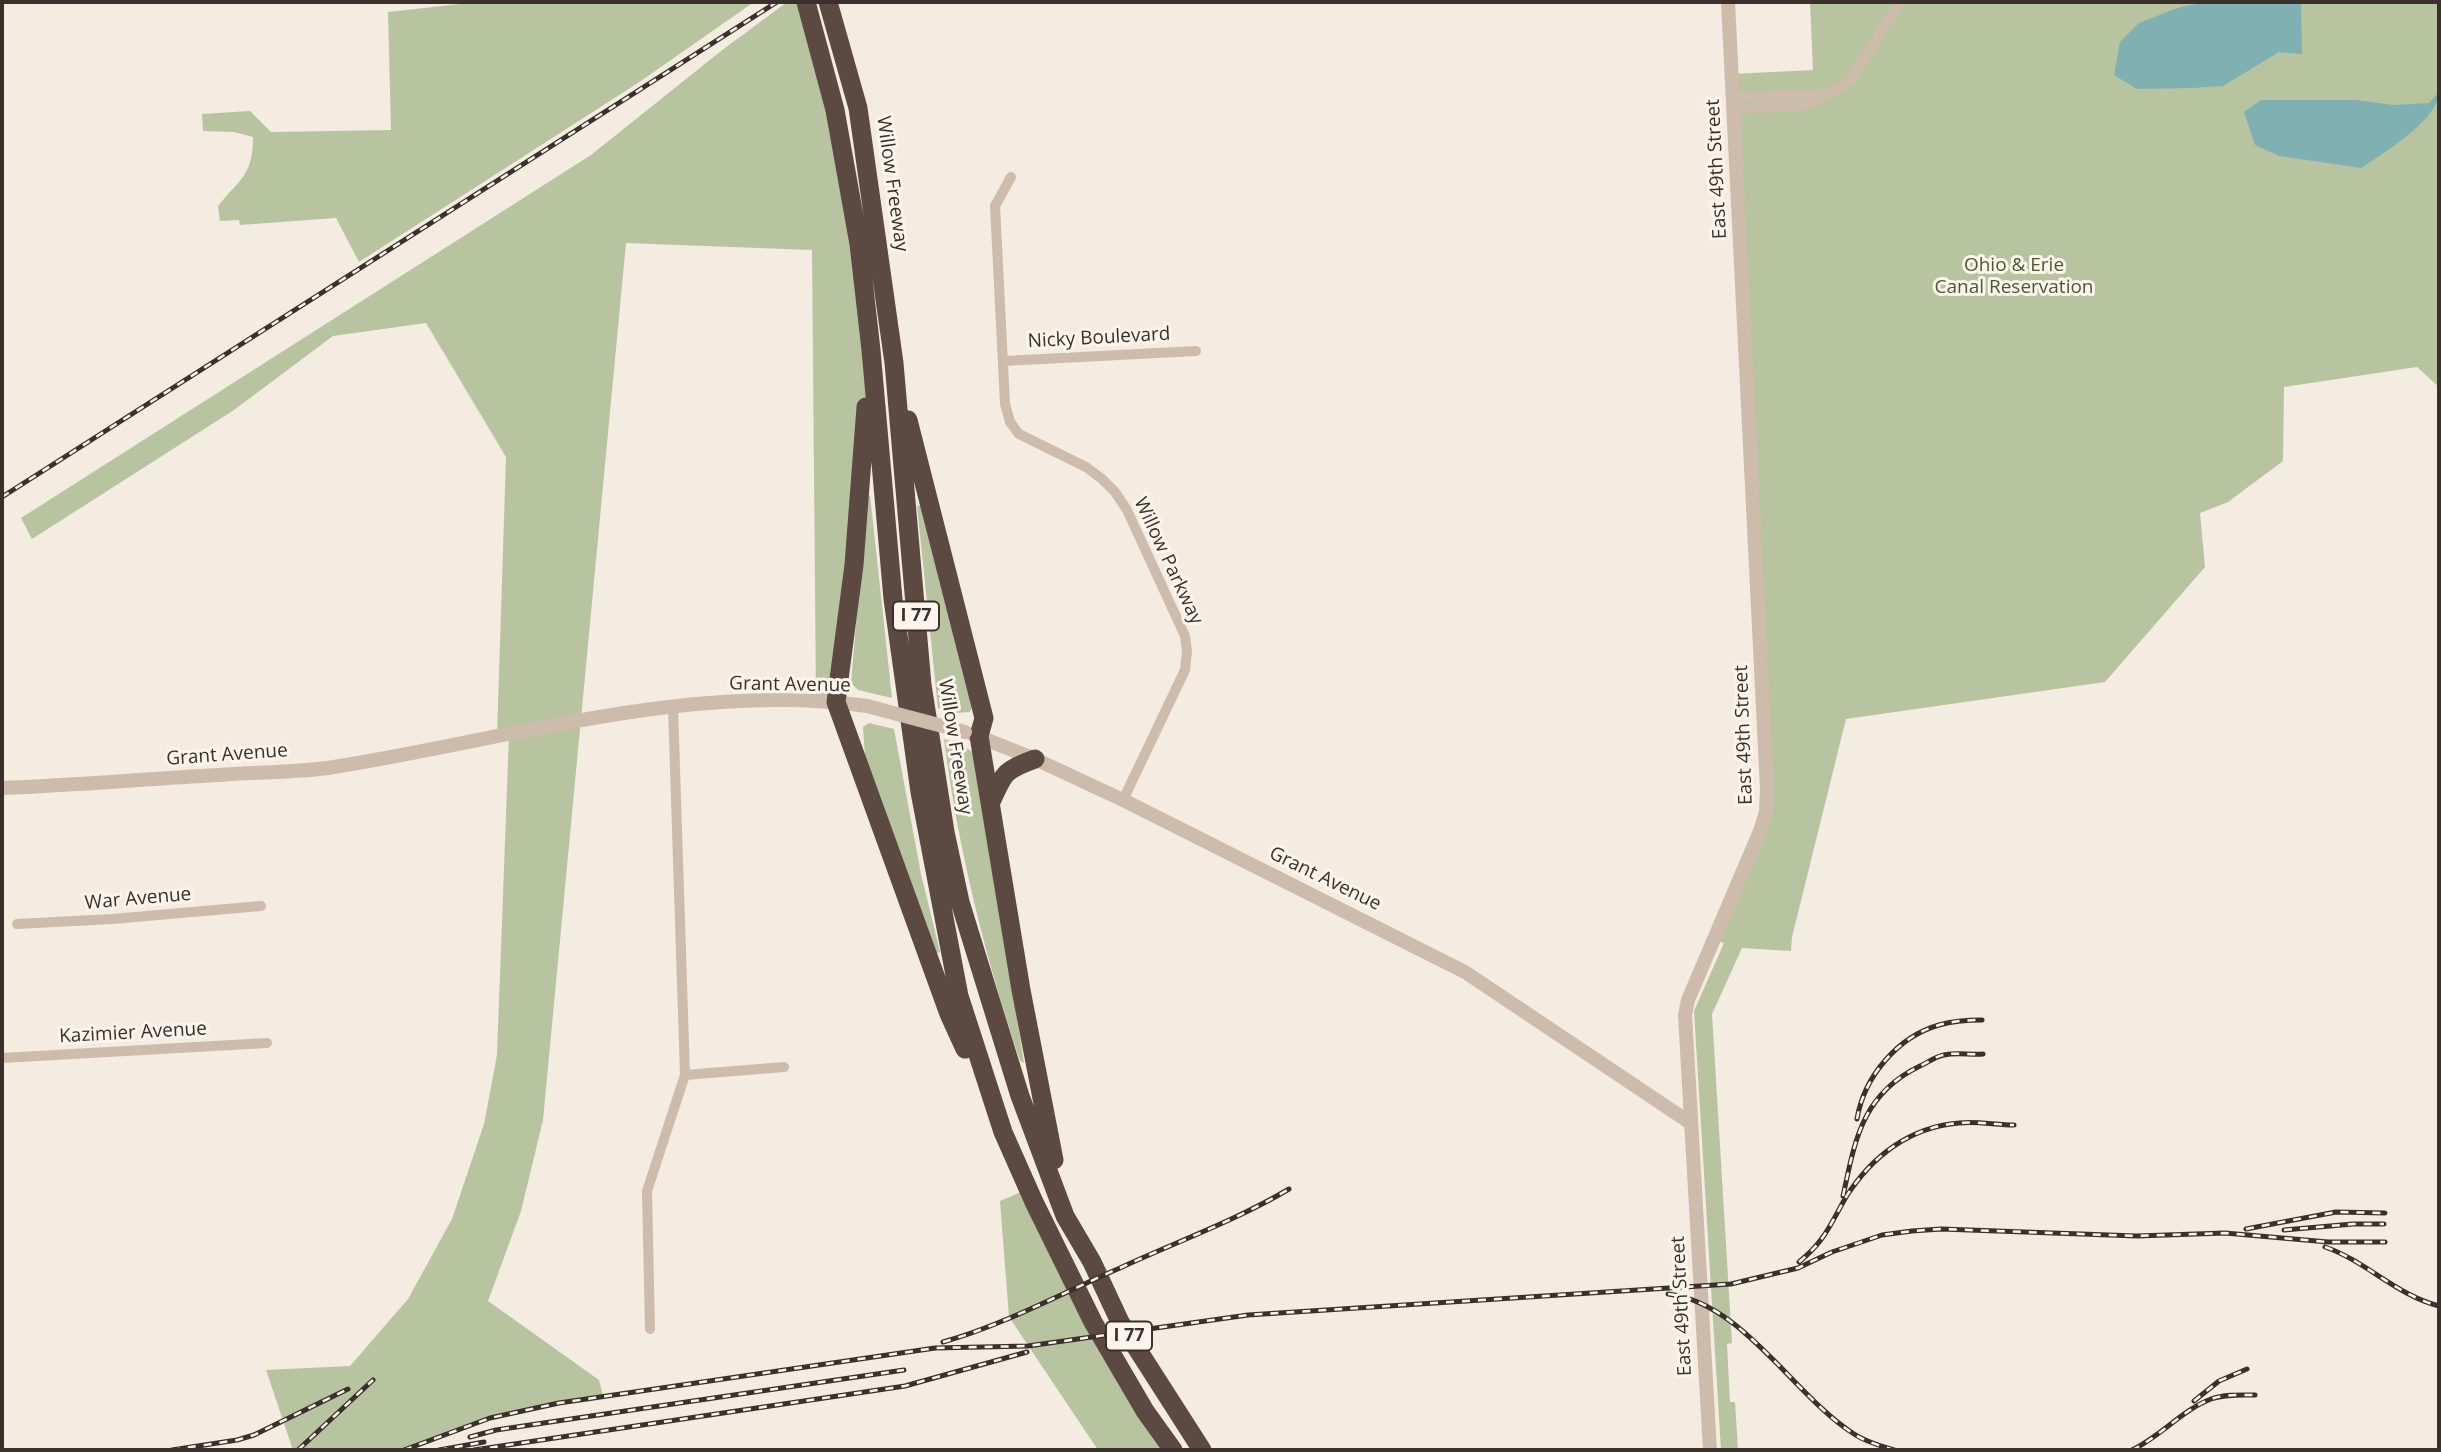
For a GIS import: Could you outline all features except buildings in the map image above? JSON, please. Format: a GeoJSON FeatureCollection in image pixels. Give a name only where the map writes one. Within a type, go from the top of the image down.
{"type":"FeatureCollection","features":[{"type":"Feature","properties":{"kind":"highway","name":"Willow Freeway"},"geometry":{"type":"LineString","coordinates":[[806,2],[835,110],[859,244],[893,599],[920,792],[959,996],[1003,1132],[1034,1202],[1093,1322],[1145,1411],[1173,1450]]}},
{"type":"Feature","properties":{"kind":"highway","name":"Willow Freeway"},"geometry":{"type":"LineString","coordinates":[[828,2],[858,108],[894,363],[922,685],[960,902],[1020,1096],[1065,1216],[1092,1262],[1120,1322],[1202,1450]]}},
{"type":"Feature","properties":{"kind":"highway"},"geometry":{"type":"LineString","coordinates":[[871,350],[854,565],[836,702],[949,1014],[1003,1132]]}},
{"type":"Feature","properties":{"kind":"highway"},"geometry":{"type":"LineString","coordinates":[[894,363],[984,718],[972,734],[991,802],[1021,990],[1065,1216]]}},
{"type":"Feature","properties":{"kind":"highway"},"geometry":{"type":"LineString","coordinates":[[991,802],[1003,775],[1014,766],[1035,760]]}},
{"type":"Feature","properties":{"kind":"street","name":"East 49th Street"},"geometry":{"type":"LineString","coordinates":[[1710,1450],[1689,1122],[1685,1015],[1688,1000],[1766,812],[1767,789],[1728,2]]}},
{"type":"Feature","properties":{"kind":"street"},"geometry":{"type":"LineString","coordinates":[[1733,103],[1795,106],[1812,103],[1830,94],[1850,81],[1900,2]]}},
{"type":"Feature","properties":{"kind":"street","name":"Willow Parkway"},"geometry":{"type":"LineString","coordinates":[[1011,177],[995,206],[1005,404],[1013,429],[1086,467],[1102,478],[1115,492],[1127,510],[1185,636],[1185,670],[1123,800]]}},
{"type":"Feature","properties":{"kind":"street","name":"Nicky Boulevard"},"geometry":{"type":"LineString","coordinates":[[1004,361],[1196,351]]}},
{"type":"Feature","properties":{"kind":"street","name":"Grant Avenue"},"geometry":{"type":"LineString","coordinates":[[2,788],[331,768],[674,707],[763,700],[836,702],[867,706],[972,734],[1035,760],[1123,800],[1465,972],[1689,1122]]}},
{"type":"Feature","properties":{"kind":"street"},"geometry":{"type":"LineString","coordinates":[[650,1329],[648,1191],[685,1075],[674,707]]}},
{"type":"Feature","properties":{"kind":"street","name":"War Avenue"},"geometry":{"type":"LineString","coordinates":[[17,924],[261,906]]}},
{"type":"Feature","properties":{"kind":"street","name":"Kazimier Avenue"},"geometry":{"type":"LineString","coordinates":[[2,1058],[267,1043]]}},
{"type":"Feature","properties":{"kind":"street"},"geometry":{"type":"LineString","coordinates":[[685,1075],[784,1067]]}},
{"type":"Feature","properties":{"kind":"green space"},"geometry":{"type":"Polygon","coordinates":[[[478,2],[754,2],[638,83],[359,262],[336,218],[240,225],[239,220],[220,221],[218,206],[244,176],[251,160],[253,137],[234,132],[203,131],[202,114],[250,111],[271,132],[391,130],[388,12],[478,2]]]}},
{"type":"Feature","properties":{"kind":"green space"},"geometry":{"type":"Polygon","coordinates":[[[787,2],[806,2],[871,350],[836,702],[816,701],[812,250],[626,243],[543,1120],[521,1211],[488,1301],[599,1380],[603,1396],[490,1418],[404,1450],[293,1450],[266,1370],[350,1366],[408,1299],[452,1219],[484,1124],[497,1055],[509,735],[497,736],[506,457],[426,323],[333,336],[234,410],[32,539],[21,518],[591,155],[787,2]]]}},
{"type":"Feature","properties":{"kind":"green space","name":"Ohio & Erie Canal Reservation"},"geometry":{"type":"Polygon","coordinates":[[[1810,2],[2439,2],[2439,387],[2417,367],[2284,387],[2283,461],[2228,502],[2200,513],[2205,567],[2105,682],[1846,719],[1792,937],[1791,951],[1742,948],[1712,1014],[1732,1343],[1727,1344],[1730,1402],[1735,1402],[1738,1450],[1721,1450],[1694,1011],[1724,943],[1715,940],[1766,812],[1732,74],[1813,70],[1810,2]]]}},
{"type":"Feature","properties":{"kind":"green space"},"geometry":{"type":"Polygon","coordinates":[[[870,495],[892,698],[858,690],[851,683],[867,497],[870,495]]]}},
{"type":"Feature","properties":{"kind":"green space"},"geometry":{"type":"Polygon","coordinates":[[[923,505],[973,705],[970,712],[955,713],[938,708],[917,506],[923,505]]]}},
{"type":"Feature","properties":{"kind":"green space"},"geometry":{"type":"Polygon","coordinates":[[[869,723],[894,729],[921,874],[940,952],[935,954],[865,756],[863,727],[869,723]]]}},
{"type":"Feature","properties":{"kind":"green space"},"geometry":{"type":"Polygon","coordinates":[[[944,739],[960,744],[976,754],[1024,1063],[1020,1061],[1007,1022],[974,902],[944,739]]]}},
{"type":"Feature","properties":{"kind":"green space"},"geometry":{"type":"Polygon","coordinates":[[[1028,1189],[1173,1450],[1098,1450],[1009,1317],[1000,1201],[1028,1189]]]}},
{"type":"Feature","properties":{"kind":"water"},"geometry":{"type":"Polygon","coordinates":[[[2209,2],[2301,2],[2302,54],[2279,52],[2223,86],[2137,89],[2114,75],[2120,42],[2139,23],[2180,7],[2209,2]]]}},
{"type":"Feature","properties":{"kind":"water"},"geometry":{"type":"Polygon","coordinates":[[[2439,92],[2437,102],[2420,124],[2361,168],[2279,156],[2255,145],[2244,112],[2261,100],[2356,100],[2394,105],[2429,103],[2439,92]]]}},
{"type":"Feature","properties":{"kind":"railway"},"geometry":{"type":"LineString","coordinates":[[2,497],[777,2]]}},
{"type":"Feature","properties":{"kind":"railway"},"geometry":{"type":"LineString","coordinates":[[1857,1119],[1867,1088],[1896,1049],[1909,1039],[1939,1025],[1982,1020]]}},
{"type":"Feature","properties":{"kind":"railway"},"geometry":{"type":"LineString","coordinates":[[1843,1196],[1864,1120],[1885,1090],[1901,1077],[1938,1057],[1983,1054]]}},
{"type":"Feature","properties":{"kind":"railway"},"geometry":{"type":"LineString","coordinates":[[1799,1262],[1821,1240],[1856,1182],[1894,1146],[1924,1130],[1941,1126],[1966,1123],[2014,1125]]}},
{"type":"Feature","properties":{"kind":"railway"},"geometry":{"type":"LineString","coordinates":[[943,1342],[1033,1308],[1227,1221],[1289,1189]]}},
{"type":"Feature","properties":{"kind":"railway"},"geometry":{"type":"LineString","coordinates":[[2246,1229],[2336,1212],[2385,1213]]}},
{"type":"Feature","properties":{"kind":"railway"},"geometry":{"type":"LineString","coordinates":[[2284,1230],[2384,1224]]}},
{"type":"Feature","properties":{"kind":"railway"},"geometry":{"type":"LineString","coordinates":[[404,1450],[490,1418],[559,1403],[935,1348],[1028,1346],[1248,1315],[1731,1284],[1798,1268],[1832,1252],[1882,1235],[1912,1231],[1941,1229],[2137,1236],[2225,1233],[2328,1242],[2385,1242]]}},
{"type":"Feature","properties":{"kind":"railway"},"geometry":{"type":"LineString","coordinates":[[2325,1247],[2409,1294],[2439,1306]]}},
{"type":"Feature","properties":{"kind":"railway"},"geometry":{"type":"LineString","coordinates":[[1668,1294],[1695,1301],[1720,1314],[1744,1332],[1832,1417],[1859,1437],[1894,1450]]}},
{"type":"Feature","properties":{"kind":"railway"},"geometry":{"type":"LineString","coordinates":[[474,1450],[905,1386],[1027,1352]]}},
{"type":"Feature","properties":{"kind":"railway"},"geometry":{"type":"LineString","coordinates":[[2194,1401],[2219,1381],[2247,1369]]}},
{"type":"Feature","properties":{"kind":"railway"},"geometry":{"type":"LineString","coordinates":[[470,1437],[496,1430],[904,1370]]}},
{"type":"Feature","properties":{"kind":"railway"},"geometry":{"type":"LineString","coordinates":[[298,1450],[373,1380]]}},
{"type":"Feature","properties":{"kind":"railway"},"geometry":{"type":"LineString","coordinates":[[172,1450],[254,1435],[348,1389]]}},
{"type":"Feature","properties":{"kind":"railway"},"geometry":{"type":"LineString","coordinates":[[2132,1450],[2190,1410],[2211,1399],[2255,1395]]}},
{"type":"Feature","properties":{"kind":"railway"},"geometry":{"type":"LineString","coordinates":[[439,1450],[484,1442]]}}]}
